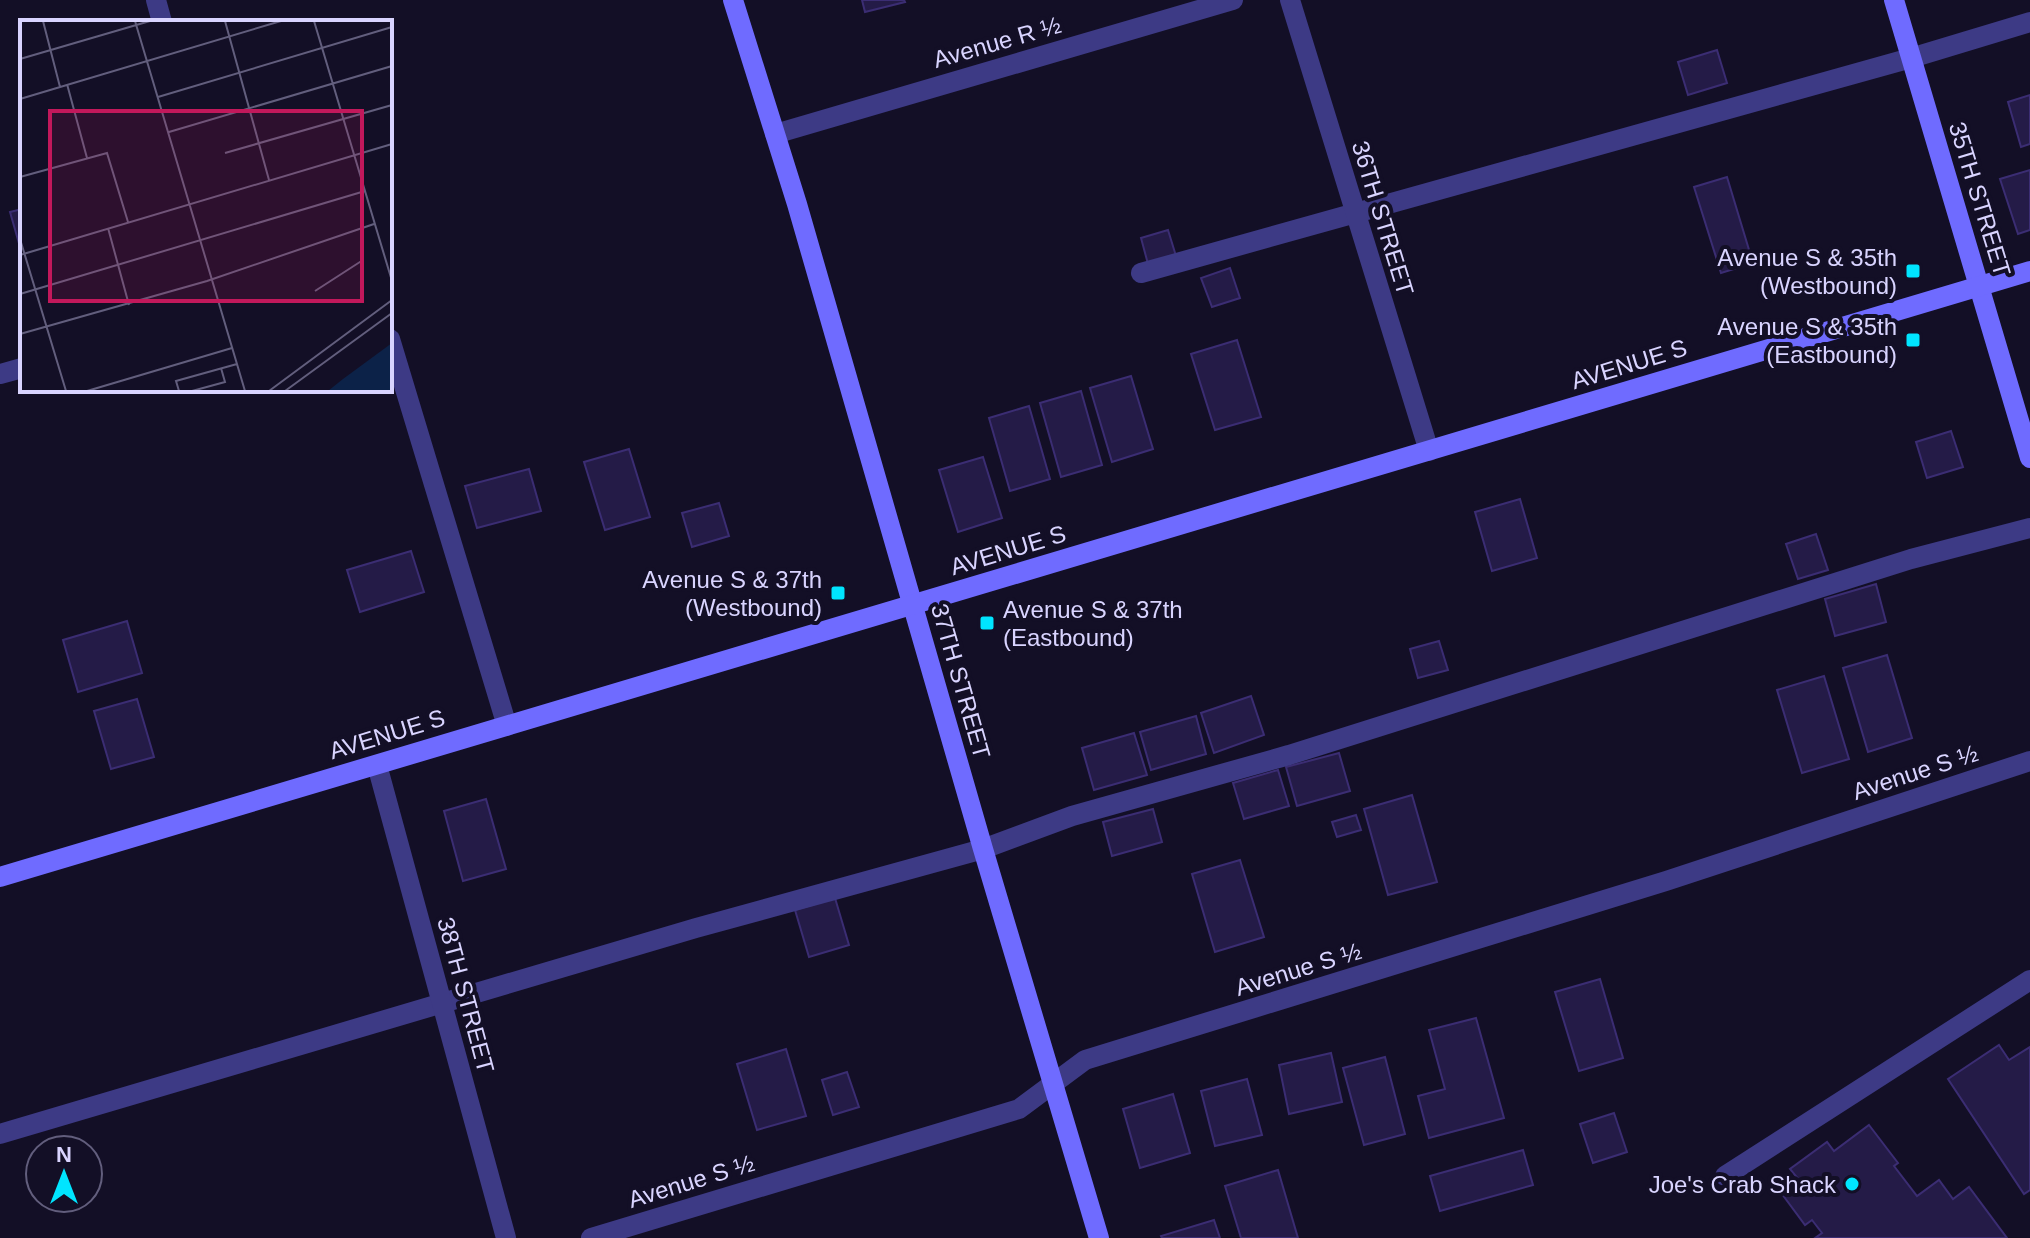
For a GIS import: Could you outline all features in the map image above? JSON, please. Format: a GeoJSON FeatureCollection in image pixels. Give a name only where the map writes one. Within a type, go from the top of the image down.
{"type":"FeatureCollection","features":[{"type":"Feature","properties":{"kind":"main road","name":"37TH STREET"},"geometry":{"type":"LineString","coordinates":[[733,0],[1099,1238]]}},
{"type":"Feature","properties":{"kind":"main road","name":"35TH STREET"},"geometry":{"type":"LineString","coordinates":[[1894,0],[2030,458]]}},
{"type":"Feature","properties":{"kind":"main road","name":"AVENUE S"},"geometry":{"type":"LineString","coordinates":[[0,877],[2030,271]]}},
{"type":"Feature","properties":{"kind":"street"},"geometry":{"type":"LineString","coordinates":[[156,0],[161,20]]}},
{"type":"Feature","properties":{"kind":"street","name":"Avenue R ½"},"geometry":{"type":"LineString","coordinates":[[775,134],[1233,0]]}},
{"type":"Feature","properties":{"kind":"street","name":"36TH STREET"},"geometry":{"type":"LineString","coordinates":[[1290,0],[1429,451]]}},
{"type":"Feature","properties":{"kind":"street"},"geometry":{"type":"LineString","coordinates":[[1141,273],[2030,22]]}},
{"type":"Feature","properties":{"kind":"street"},"geometry":{"type":"LineString","coordinates":[[392,346],[507,726]]}},
{"type":"Feature","properties":{"kind":"street"},"geometry":{"type":"LineString","coordinates":[[0,374],[20,369]]}},
{"type":"Feature","properties":{"kind":"street"},"geometry":{"type":"LineString","coordinates":[[0,1134],[696,928],[983,849],[1072,816],[1289,755],[1911,559],[2030,528]]}},
{"type":"Feature","properties":{"kind":"street","name":"Avenue S ½"},"geometry":{"type":"LineString","coordinates":[[591,1238],[1019,1109],[1085,1060],[1666,881],[2030,761]]}},
{"type":"Feature","properties":{"kind":"street","name":"38TH STREET"},"geometry":{"type":"LineString","coordinates":[[377,765],[506,1238]]}},
{"type":"Feature","properties":{"kind":"street"},"geometry":{"type":"LineString","coordinates":[[1725,1176],[2030,980]]}},
{"type":"Feature","properties":{"kind":"building"},"geometry":{"type":"Polygon","coordinates":[[[862,0],[904,0],[905,2],[865,12],[862,0]]]}},
{"type":"Feature","properties":{"kind":"building"},"geometry":{"type":"Polygon","coordinates":[[[1717,50],[1727,83],[1688,95],[1678,62],[1717,50]]]}},
{"type":"Feature","properties":{"kind":"building"},"geometry":{"type":"Polygon","coordinates":[[[2030,95],[2030,144],[2021,147],[2008,102],[2030,95]]]}},
{"type":"Feature","properties":{"kind":"building"},"geometry":{"type":"Polygon","coordinates":[[[2030,170],[2030,230],[2018,234],[2000,179],[2030,170]]]}},
{"type":"Feature","properties":{"kind":"building"},"geometry":{"type":"Polygon","coordinates":[[[1727,177],[1753,263],[1721,273],[1694,187],[1727,177]]]}},
{"type":"Feature","properties":{"kind":"building"},"geometry":{"type":"Polygon","coordinates":[[[20,210],[20,247],[10,212],[20,210]]]}},
{"type":"Feature","properties":{"kind":"building"},"geometry":{"type":"Polygon","coordinates":[[[1168,230],[1176,256],[1148,264],[1141,238],[1168,230]]]}},
{"type":"Feature","properties":{"kind":"building"},"geometry":{"type":"Polygon","coordinates":[[[1230,268],[1240,298],[1212,307],[1201,278],[1230,268]]]}},
{"type":"Feature","properties":{"kind":"building"},"geometry":{"type":"Polygon","coordinates":[[[1237,340],[1261,417],[1215,430],[1191,354],[1237,340]]]}},
{"type":"Feature","properties":{"kind":"building"},"geometry":{"type":"Polygon","coordinates":[[[1131,376],[1153,449],[1112,462],[1090,388],[1131,376]]]}},
{"type":"Feature","properties":{"kind":"building"},"geometry":{"type":"Polygon","coordinates":[[[1081,391],[1102,465],[1061,477],[1040,403],[1081,391]]]}},
{"type":"Feature","properties":{"kind":"building"},"geometry":{"type":"Polygon","coordinates":[[[1029,406],[1050,479],[1010,491],[989,418],[1029,406]]]}},
{"type":"Feature","properties":{"kind":"building"},"geometry":{"type":"Polygon","coordinates":[[[1951,431],[1963,467],[1927,478],[1916,442],[1951,431]]]}},
{"type":"Feature","properties":{"kind":"building"},"geometry":{"type":"Polygon","coordinates":[[[629,449],[650,517],[605,530],[584,462],[629,449]]]}},
{"type":"Feature","properties":{"kind":"building"},"geometry":{"type":"Polygon","coordinates":[[[983,457],[1002,518],[958,532],[939,470],[983,457]]]}},
{"type":"Feature","properties":{"kind":"building"},"geometry":{"type":"Polygon","coordinates":[[[529,469],[541,511],[477,528],[465,486],[529,469]]]}},
{"type":"Feature","properties":{"kind":"building"},"geometry":{"type":"Polygon","coordinates":[[[1520,499],[1537,558],[1492,571],[1475,512],[1520,499]]]}},
{"type":"Feature","properties":{"kind":"building"},"geometry":{"type":"Polygon","coordinates":[[[719,503],[729,536],[692,547],[682,513],[719,503]]]}},
{"type":"Feature","properties":{"kind":"building"},"geometry":{"type":"Polygon","coordinates":[[[1816,534],[1828,570],[1798,579],[1786,544],[1816,534]]]}},
{"type":"Feature","properties":{"kind":"building"},"geometry":{"type":"Polygon","coordinates":[[[411,551],[424,592],[360,612],[347,570],[411,551]]]}},
{"type":"Feature","properties":{"kind":"building"},"geometry":{"type":"Polygon","coordinates":[[[1876,584],[1886,622],[1835,636],[1825,599],[1876,584]]]}},
{"type":"Feature","properties":{"kind":"building"},"geometry":{"type":"Polygon","coordinates":[[[127,621],[142,673],[78,692],[63,640],[127,621]]]}},
{"type":"Feature","properties":{"kind":"building"},"geometry":{"type":"Polygon","coordinates":[[[1439,641],[1448,670],[1418,678],[1410,649],[1439,641]]]}},
{"type":"Feature","properties":{"kind":"building"},"geometry":{"type":"Polygon","coordinates":[[[1887,655],[1912,738],[1868,752],[1843,668],[1887,655]]]}},
{"type":"Feature","properties":{"kind":"building"},"geometry":{"type":"Polygon","coordinates":[[[1824,676],[1849,759],[1802,773],[1777,690],[1824,676]]]}},
{"type":"Feature","properties":{"kind":"building"},"geometry":{"type":"Polygon","coordinates":[[[1251,696],[1264,735],[1214,753],[1201,713],[1251,696]]]}},
{"type":"Feature","properties":{"kind":"building"},"geometry":{"type":"Polygon","coordinates":[[[137,699],[154,757],[111,769],[94,711],[137,699]]]}},
{"type":"Feature","properties":{"kind":"building"},"geometry":{"type":"Polygon","coordinates":[[[1196,716],[1206,754],[1151,770],[1140,732],[1196,716]]]}},
{"type":"Feature","properties":{"kind":"building"},"geometry":{"type":"Polygon","coordinates":[[[1134,733],[1147,775],[1094,790],[1082,748],[1134,733]]]}},
{"type":"Feature","properties":{"kind":"building"},"geometry":{"type":"Polygon","coordinates":[[[1339,753],[1350,791],[1297,806],[1286,767],[1339,753]]]}},
{"type":"Feature","properties":{"kind":"building"},"geometry":{"type":"Polygon","coordinates":[[[1278,770],[1289,806],[1244,819],[1233,783],[1278,770]]]}},
{"type":"Feature","properties":{"kind":"building"},"geometry":{"type":"Polygon","coordinates":[[[1412,795],[1437,882],[1388,895],[1364,809],[1412,795]]]}},
{"type":"Feature","properties":{"kind":"building"},"geometry":{"type":"Polygon","coordinates":[[[486,799],[506,869],[463,881],[444,811],[486,799]]]}},
{"type":"Feature","properties":{"kind":"building"},"geometry":{"type":"Polygon","coordinates":[[[1153,809],[1162,842],[1112,856],[1103,822],[1153,809]]]}},
{"type":"Feature","properties":{"kind":"building"},"geometry":{"type":"Polygon","coordinates":[[[1356,815],[1361,830],[1337,837],[1332,822],[1356,815]]]}},
{"type":"Feature","properties":{"kind":"building"},"geometry":{"type":"Polygon","coordinates":[[[1240,860],[1264,937],[1215,952],[1192,874],[1240,860]]]}},
{"type":"Feature","properties":{"kind":"building"},"geometry":{"type":"Polygon","coordinates":[[[835,898],[849,945],[809,957],[795,910],[835,898]]]}},
{"type":"Feature","properties":{"kind":"building"},"geometry":{"type":"Polygon","coordinates":[[[1600,979],[1623,1058],[1579,1071],[1555,992],[1600,979]]]}},
{"type":"Feature","properties":{"kind":"building"},"geometry":{"type":"Polygon","coordinates":[[[1476,1018],[1504,1118],[1429,1138],[1418,1096],[1445,1089],[1429,1030],[1476,1018]]]}},
{"type":"Feature","properties":{"kind":"building"},"geometry":{"type":"Polygon","coordinates":[[[1999,1045],[2009,1060],[2030,1047],[2030,1190],[2024,1194],[1948,1079],[1999,1045]]]}},
{"type":"Feature","properties":{"kind":"building"},"geometry":{"type":"Polygon","coordinates":[[[786,1049],[806,1116],[757,1130],[737,1064],[786,1049]]]}},
{"type":"Feature","properties":{"kind":"building"},"geometry":{"type":"Polygon","coordinates":[[[1331,1053],[1342,1102],[1289,1114],[1279,1065],[1331,1053]]]}},
{"type":"Feature","properties":{"kind":"building"},"geometry":{"type":"Polygon","coordinates":[[[1385,1057],[1405,1134],[1364,1145],[1343,1068],[1385,1057]]]}},
{"type":"Feature","properties":{"kind":"building"},"geometry":{"type":"Polygon","coordinates":[[[847,1072],[859,1107],[833,1115],[822,1080],[847,1072]]]}},
{"type":"Feature","properties":{"kind":"building"},"geometry":{"type":"Polygon","coordinates":[[[1247,1079],[1262,1135],[1215,1146],[1201,1091],[1247,1079]]]}},
{"type":"Feature","properties":{"kind":"building"},"geometry":{"type":"Polygon","coordinates":[[[1173,1094],[1190,1153],[1140,1168],[1123,1109],[1173,1094]]]}},
{"type":"Feature","properties":{"kind":"building"},"geometry":{"type":"Polygon","coordinates":[[[1614,1113],[1627,1152],[1593,1163],[1580,1124],[1614,1113]]]}},
{"type":"Feature","properties":{"kind":"building","name":"Joe's Crab Shack"},"geometry":{"type":"Polygon","coordinates":[[[1869,1125],[1898,1163],[1894,1166],[1917,1196],[1939,1180],[1953,1199],[1969,1187],[2007,1238],[1815,1238],[1822,1233],[1812,1220],[1805,1225],[1782,1194],[1800,1181],[1790,1169],[1827,1142],[1834,1151],[1869,1125]]]}},
{"type":"Feature","properties":{"kind":"building"},"geometry":{"type":"Polygon","coordinates":[[[1523,1150],[1533,1185],[1440,1211],[1430,1176],[1523,1150]]]}},
{"type":"Feature","properties":{"kind":"building"},"geometry":{"type":"Polygon","coordinates":[[[1278,1170],[1298,1238],[1241,1238],[1225,1186],[1278,1170]]]}},
{"type":"Feature","properties":{"kind":"building"},"geometry":{"type":"Polygon","coordinates":[[[1214,1220],[1220,1238],[1161,1236],[1214,1220]]]}},
{"type":"Feature","properties":{"kind":"place","name":"Avenue S & 35th (Westbound)"},"geometry":{"type":"Point","coordinates":[1913,271]}},
{"type":"Feature","properties":{"kind":"place","name":"Avenue S & 35th (Eastbound)"},"geometry":{"type":"Point","coordinates":[1913,340]}},
{"type":"Feature","properties":{"kind":"place","name":"Avenue S & 37th (Westbound)"},"geometry":{"type":"Point","coordinates":[838,593]}},
{"type":"Feature","properties":{"kind":"place","name":"Avenue S & 37th (Eastbound)"},"geometry":{"type":"Point","coordinates":[987,623]}},
{"type":"Feature","properties":{"kind":"place","name":"Joe's Crab Shack"},"geometry":{"type":"Point","coordinates":[1852,1184]}}]}
